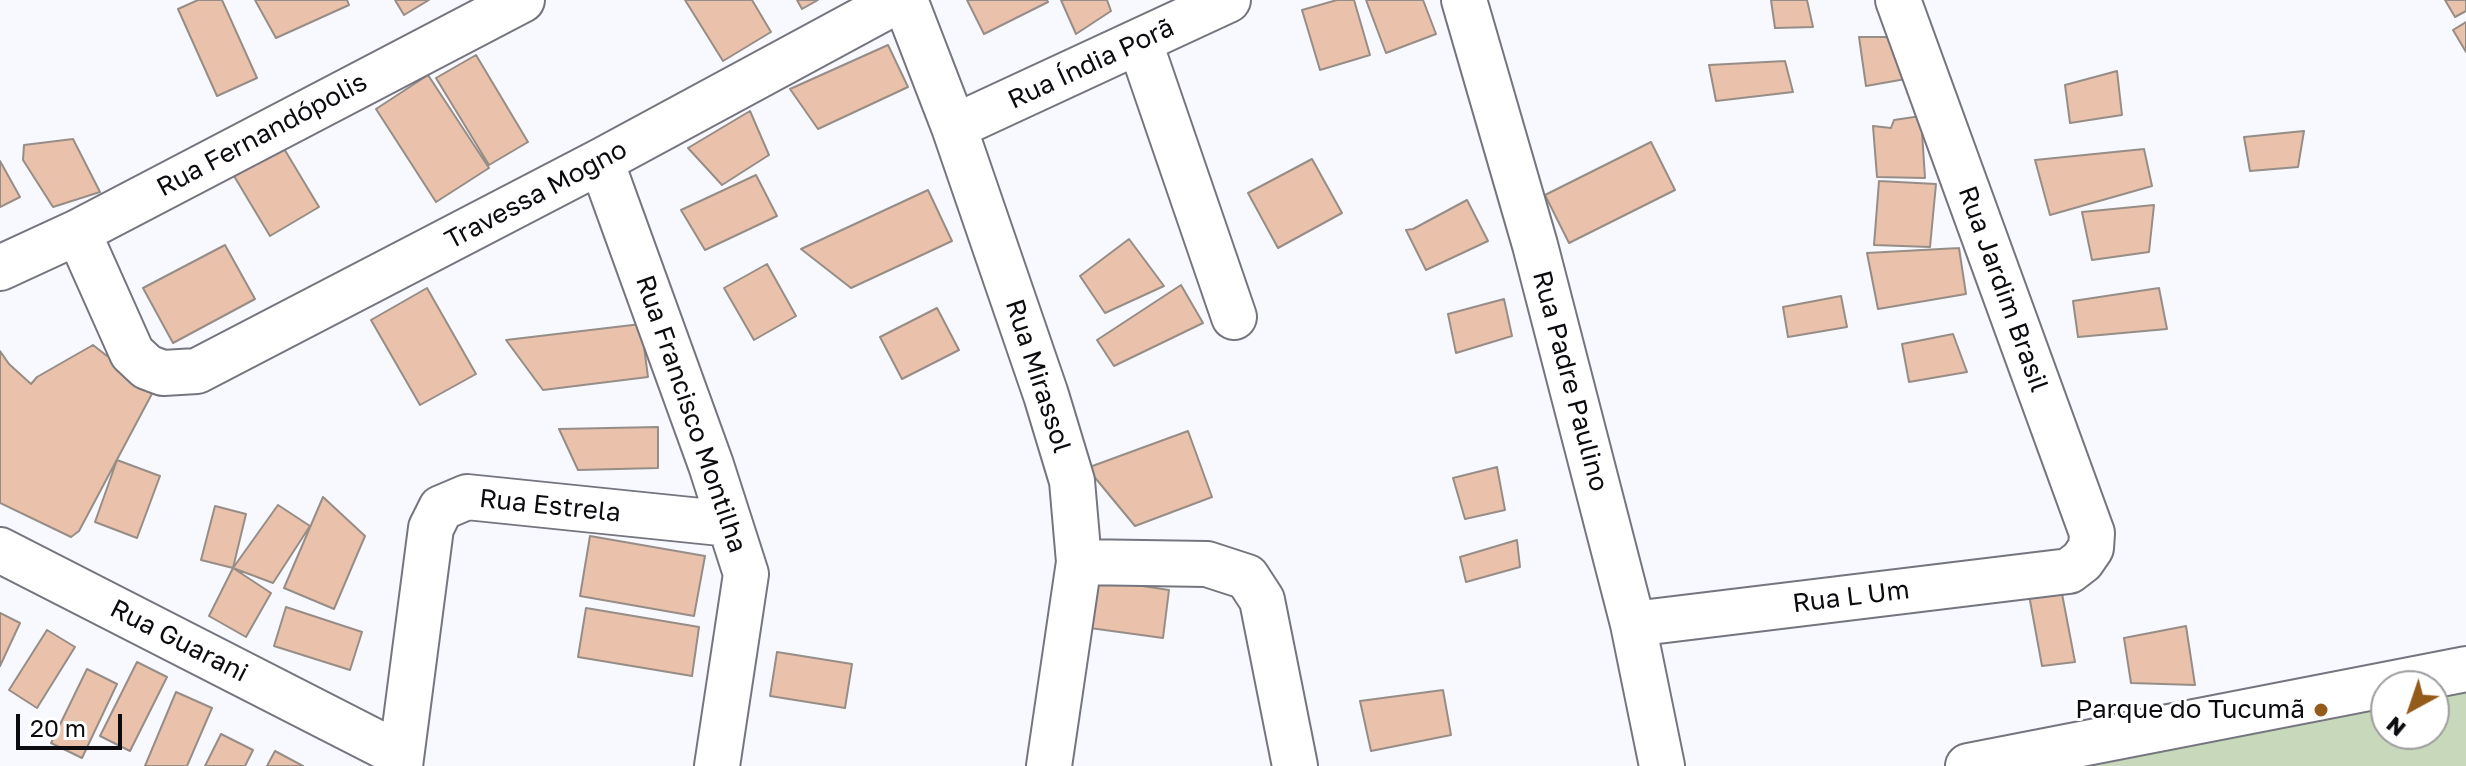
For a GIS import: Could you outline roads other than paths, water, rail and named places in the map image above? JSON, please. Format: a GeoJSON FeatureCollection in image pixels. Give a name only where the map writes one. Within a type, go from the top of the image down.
{"type":"FeatureCollection","features":[{"type":"Feature","properties":{"kind":"street","name":"Rua Fernandópolis"},"geometry":{"type":"LineString","coordinates":[[0,268],[78,232],[522,0]]}},
{"type":"Feature","properties":{"kind":"street","name":"Travessa Mogno"},"geometry":{"type":"LineString","coordinates":[[78,232],[132,353],[147,367],[166,374],[197,371],[902,0]]}},
{"type":"Feature","properties":{"kind":"street","name":"Rua Mirassol"},"geometry":{"type":"LineString","coordinates":[[902,0],[954,127],[1041,380],[1072,481],[1079,562],[1049,766]]}},
{"type":"Feature","properties":{"kind":"street","name":"Rua Índia Porã"},"geometry":{"type":"LineString","coordinates":[[954,127],[1228,0]]}},
{"type":"Feature","properties":{"kind":"street","name":"Rua Padre Paulino"},"geometry":{"type":"LineString","coordinates":[[1464,0],[1535,245],[1633,624],[1662,766]]}},
{"type":"Feature","properties":{"kind":"street","name":"Rua Jardim Brasil"},"geometry":{"type":"LineString","coordinates":[[1898,0],[2092,533],[2091,548],[2082,561],[2069,571]]}},
{"type":"Feature","properties":{"kind":"street"},"geometry":{"type":"LineString","coordinates":[[1140,43],[1234,317]]}},
{"type":"Feature","properties":{"kind":"street","name":"Rua Francisco Montilha"},"geometry":{"type":"LineString","coordinates":[[601,161],[746,574],[717,766]]}},
{"type":"Feature","properties":{"kind":"street","name":"Rua Estrela"},"geometry":{"type":"LineString","coordinates":[[400,760],[431,528],[441,508],[467,497],[730,524]]}},
{"type":"Feature","properties":{"kind":"street","name":"Rua Guarani"},"geometry":{"type":"LineString","coordinates":[[0,550],[400,760]]}},
{"type":"Feature","properties":{"kind":"street"},"geometry":{"type":"LineString","coordinates":[[1079,562],[1207,564],[1247,577],[1262,600],[1295,766]]}},
{"type":"Feature","properties":{"kind":"street","name":"Rua L Um"},"geometry":{"type":"LineString","coordinates":[[1633,624],[2069,571]]}},
{"type":"Feature","properties":{"kind":"street"},"geometry":{"type":"LineString","coordinates":[[1968,766],[2466,669]]}},
{"type":"Feature","properties":{"kind":"place","name":"Parque do Tucumã"},"geometry":{"type":"Point","coordinates":[2321,710]}}]}
